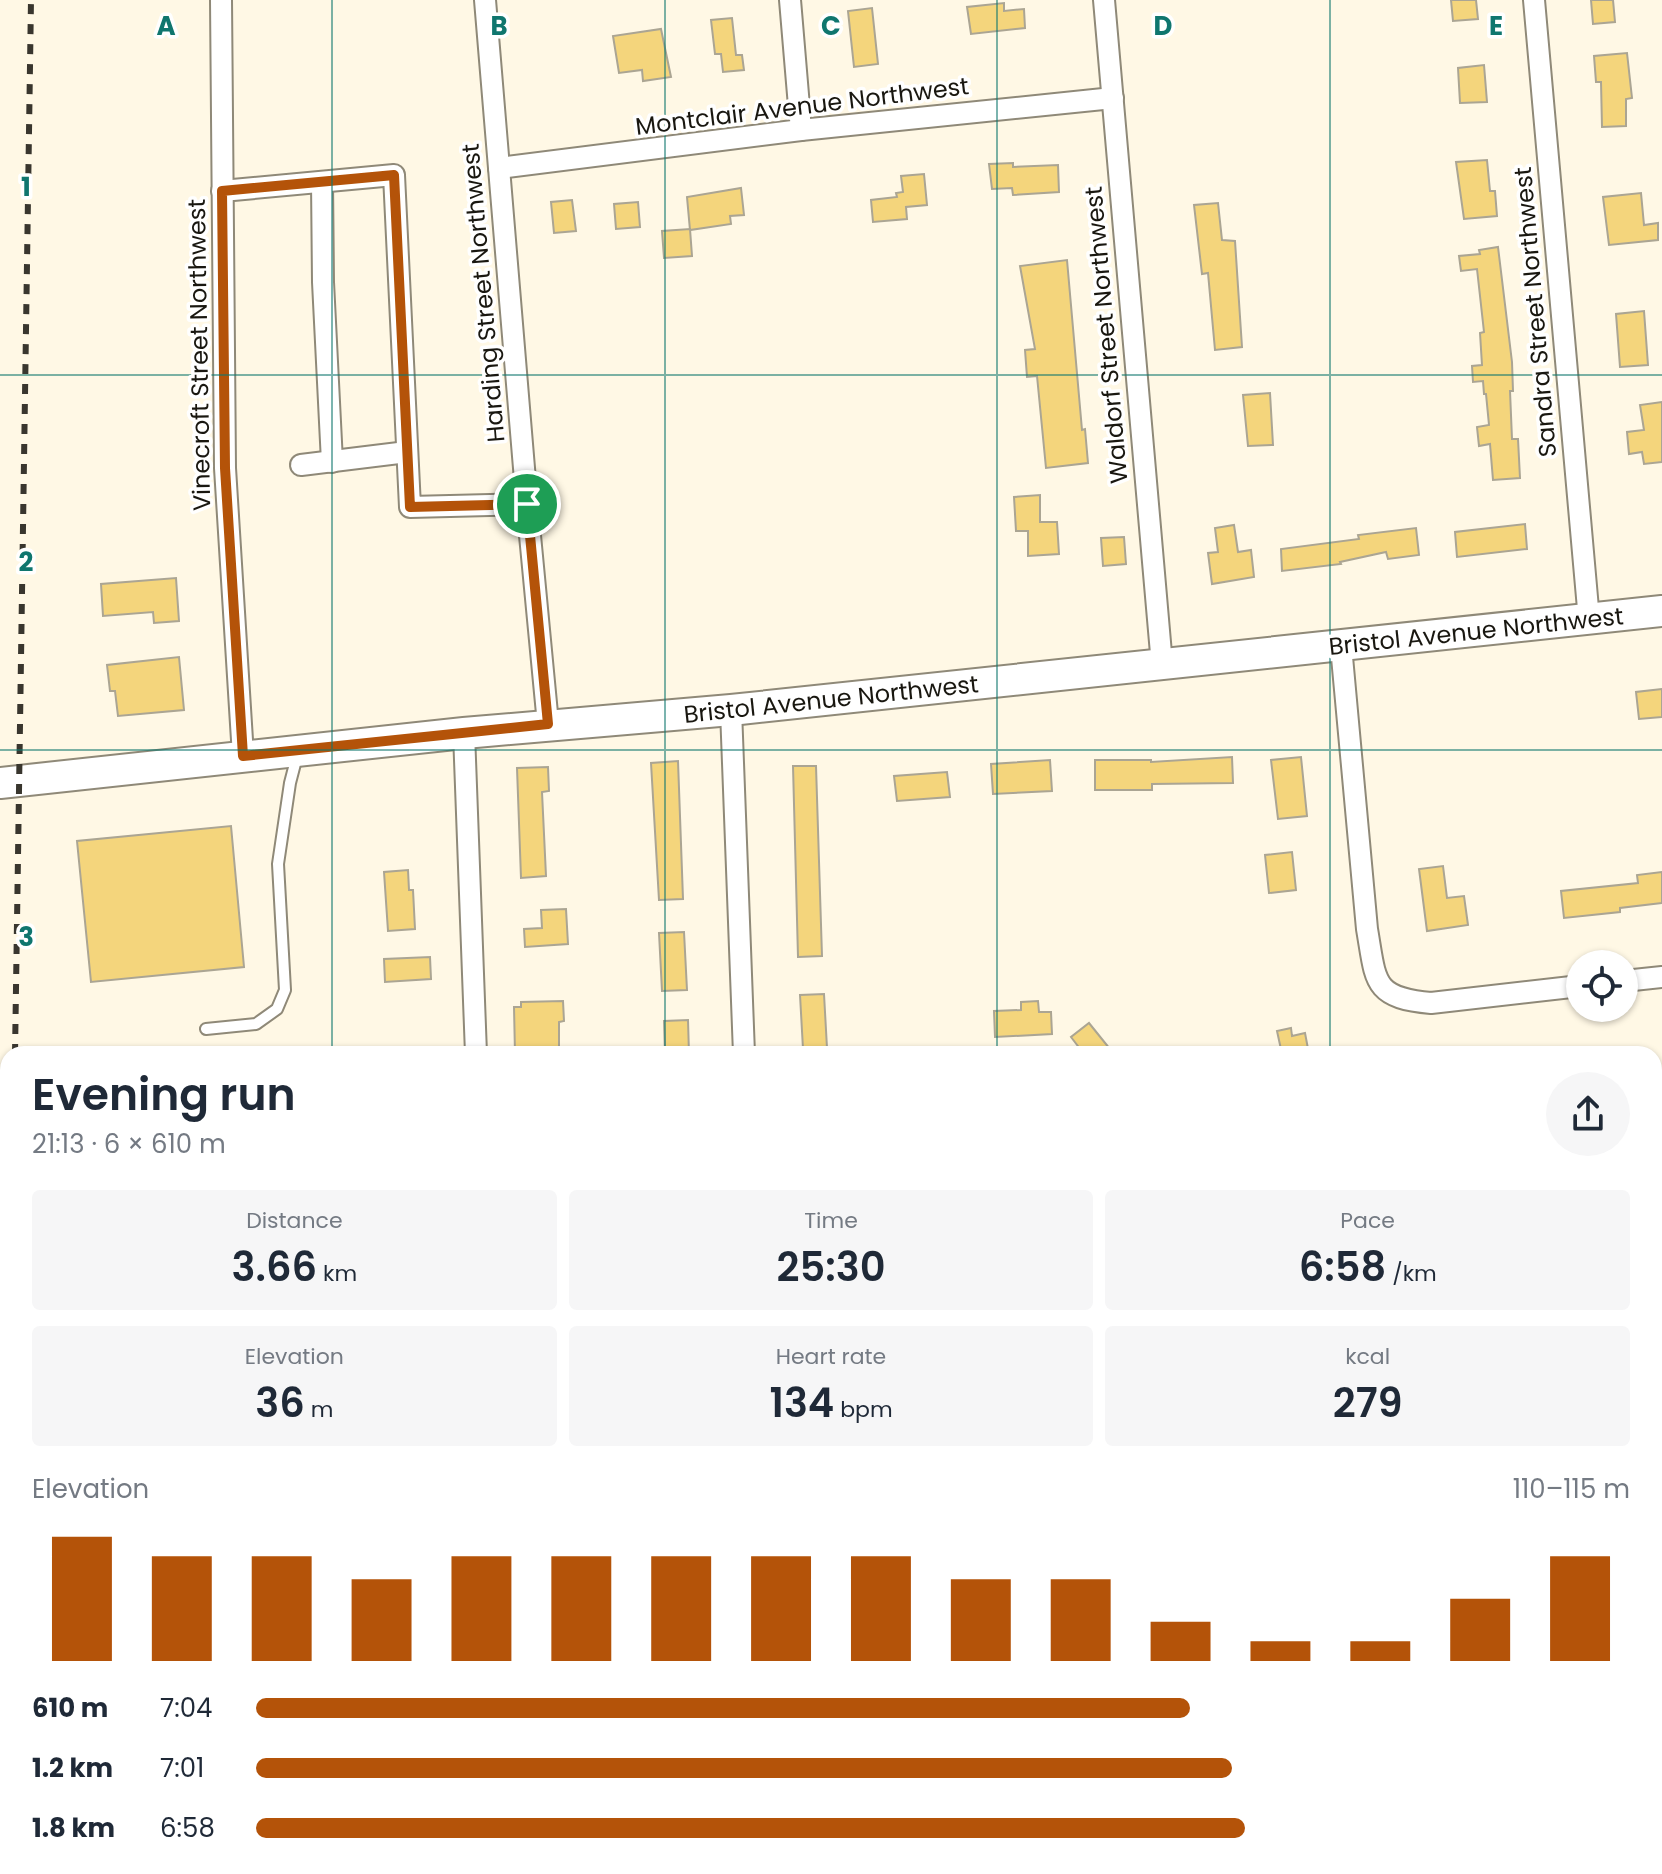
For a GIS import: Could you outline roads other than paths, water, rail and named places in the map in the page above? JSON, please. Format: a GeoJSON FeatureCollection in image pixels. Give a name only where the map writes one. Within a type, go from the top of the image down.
{"type":"FeatureCollection","features":[{"type":"Feature","properties":{"kind":"street","name":"Vinecroft Street Northwest"},"geometry":{"type":"LineString","coordinates":[[221,0],[225,468],[243,756]]}},
{"type":"Feature","properties":{"kind":"street","name":"Harding Street Northwest"},"geometry":{"type":"LineString","coordinates":[[485,0],[548,724]]}},
{"type":"Feature","properties":{"kind":"street"},"geometry":{"type":"LineString","coordinates":[[790,0],[801,130]]}},
{"type":"Feature","properties":{"kind":"street","name":"Waldorf Street Northwest"},"geometry":{"type":"LineString","coordinates":[[1104,0],[1162,665]]}},
{"type":"Feature","properties":{"kind":"street","name":"Sandra Street Northwest"},"geometry":{"type":"LineString","coordinates":[[1534,0],[1589,620]]}},
{"type":"Feature","properties":{"kind":"street","name":"Montclair Avenue Northwest"},"geometry":{"type":"LineString","coordinates":[[499,168],[801,130],[1113,98]]}},
{"type":"Feature","properties":{"kind":"street"},"geometry":{"type":"LineString","coordinates":[[222,191],[394,175],[410,507],[527,504]]}},
{"type":"Feature","properties":{"kind":"street"},"geometry":{"type":"LineString","coordinates":[[322,182],[323,282],[332,462]]}},
{"type":"Feature","properties":{"kind":"street"},"geometry":{"type":"LineString","coordinates":[[301,465],[407,452]]}},
{"type":"Feature","properties":{"kind":"street","name":"Bristol Avenue Northwest"},"geometry":{"type":"LineString","coordinates":[[0,783],[548,724],[731,710],[1662,611]]}},
{"type":"Feature","properties":{"kind":"street"},"geometry":{"type":"LineString","coordinates":[[1341,646],[1367,929],[1374,973],[1387,993],[1408,1001],[1431,1003],[1566,988]]}},
{"type":"Feature","properties":{"kind":"street"},"geometry":{"type":"LineString","coordinates":[[731,710],[744,1046]]}},
{"type":"Feature","properties":{"kind":"street"},"geometry":{"type":"LineString","coordinates":[[464,733],[476,1046]]}},
{"type":"Feature","properties":{"kind":"street"},"geometry":{"type":"LineString","coordinates":[[1638,980],[1662,977]]}},
{"type":"Feature","properties":{"kind":"lane"},"geometry":{"type":"LineString","coordinates":[[206,1029],[256,1024],[277,1009],[285,990],[278,864],[290,783],[299,750]]}},
{"type":"Feature","properties":{"kind":"railway"},"geometry":{"type":"LineString","coordinates":[[15,1046],[31,0]]}}]}
